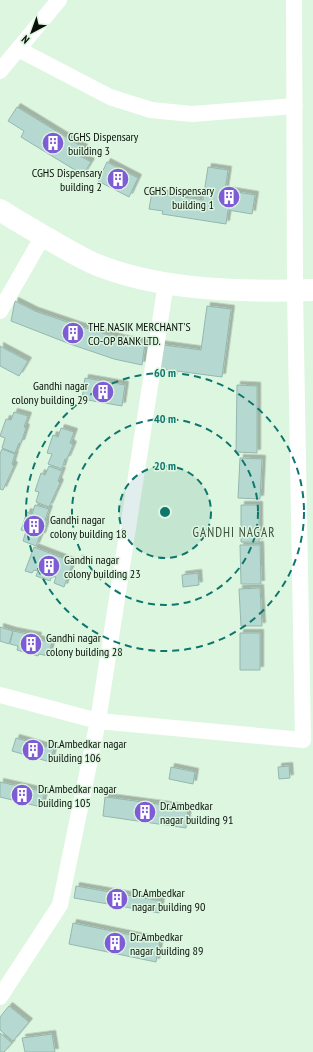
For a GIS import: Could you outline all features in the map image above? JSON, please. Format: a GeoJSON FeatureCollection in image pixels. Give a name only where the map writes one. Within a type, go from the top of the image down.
{"type":"FeatureCollection","features":[{"type":"Feature","properties":{"kind":"street"},"geometry":{"type":"LineString","coordinates":[[0,71],[58,0]]}},
{"type":"Feature","properties":{"kind":"street"},"geometry":{"type":"LineString","coordinates":[[0,695],[98,722],[308,740],[304,290],[295,106],[294,0]]}},
{"type":"Feature","properties":{"kind":"street"},"geometry":{"type":"LineString","coordinates":[[18,49],[110,97],[151,110],[192,114],[295,106]]}},
{"type":"Feature","properties":{"kind":"street"},"geometry":{"type":"LineString","coordinates":[[0,210],[76,255],[100,266],[135,277],[166,283],[219,289],[304,290]]}},
{"type":"Feature","properties":{"kind":"street"},"geometry":{"type":"LineString","coordinates":[[0,311],[43,236]]}},
{"type":"Feature","properties":{"kind":"street"},"geometry":{"type":"LineString","coordinates":[[0,997],[60,905],[98,722],[166,283]]}},
{"type":"Feature","properties":{"kind":"building","name":"CGHS Dispensary building 3"},"geometry":{"type":"Polygon","coordinates":[[[17,107],[84,148],[80,156],[91,162],[83,175],[21,137],[24,131],[8,121],[17,107]]]}},
{"type":"Feature","properties":{"kind":"building","name":"CGHS Dispensary building 2"},"geometry":{"type":"Polygon","coordinates":[[[107,162],[138,178],[129,197],[98,181],[107,162]]]}},
{"type":"Feature","properties":{"kind":"building","name":"CGHS Dispensary building 1"},"geometry":{"type":"Polygon","coordinates":[[[208,167],[228,170],[225,190],[255,195],[252,214],[228,210],[226,224],[162,214],[163,211],[149,209],[152,192],[203,200],[208,167]]]}},
{"type":"Feature","properties":{"kind":"building","name":"THE NASIK MERCHANT'S CO-OP BANK LTD."},"geometry":{"type":"Polygon","coordinates":[[[15,301],[35,311],[76,325],[119,338],[145,343],[142,365],[114,359],[11,321],[15,301]]]}},
{"type":"Feature","properties":{"kind":"building"},"geometry":{"type":"Polygon","coordinates":[[[207,306],[231,309],[222,377],[154,368],[157,344],[201,350],[207,306]]]}},
{"type":"Feature","properties":{"kind":"building"},"geometry":{"type":"Polygon","coordinates":[[[0,346],[28,361],[19,376],[0,366],[0,346]]]}},
{"type":"Feature","properties":{"kind":"building","name":"Gandhi nagar colony building 29"},"geometry":{"type":"Polygon","coordinates":[[[85,378],[125,385],[122,406],[82,399],[85,378]]]}},
{"type":"Feature","properties":{"kind":"building"},"geometry":{"type":"Polygon","coordinates":[[[237,385],[257,386],[257,453],[236,452],[237,385]]]}},
{"type":"Feature","properties":{"kind":"building"},"geometry":{"type":"Polygon","coordinates":[[[14,412],[28,416],[21,443],[19,443],[15,453],[2,448],[5,438],[0,436],[6,419],[11,420],[14,412]]]}},
{"type":"Feature","properties":{"kind":"building"},"geometry":{"type":"Polygon","coordinates":[[[61,428],[74,432],[70,443],[73,445],[67,459],[65,459],[62,469],[48,464],[52,454],[47,453],[53,435],[58,437],[61,428]]]}},
{"type":"Feature","properties":{"kind":"building"},"geometry":{"type":"Polygon","coordinates":[[[2,449],[15,454],[12,464],[14,466],[3,490],[0,489],[0,454],[2,449]]]}},
{"type":"Feature","properties":{"kind":"building"},"geometry":{"type":"Polygon","coordinates":[[[240,458],[262,459],[260,499],[238,498],[240,458]]]}},
{"type":"Feature","properties":{"kind":"building","name":"Gandhi nagar colony building 18"},"geometry":{"type":"Polygon","coordinates":[[[49,466],[62,471],[58,481],[60,483],[49,507],[36,502],[39,492],[35,491],[41,473],[45,475],[49,466]]]}},
{"type":"Feature","properties":{"kind":"building","name":"Gandhi nagar colony building 18"},"geometry":{"type":"Polygon","coordinates":[[[35,505],[49,509],[42,536],[40,536],[36,546],[23,541],[26,531],[21,530],[27,512],[32,514],[35,505]]]}},
{"type":"Feature","properties":{"kind":"building"},"geometry":{"type":"Polygon","coordinates":[[[241,505],[259,505],[259,542],[241,542],[241,505]]]}},
{"type":"Feature","properties":{"kind":"building"},"geometry":{"type":"Polygon","coordinates":[[[240,545],[260,545],[261,584],[241,584],[240,545]]]}},
{"type":"Feature","properties":{"kind":"building","name":"Gandhi nagar colony building 23"},"geometry":{"type":"Polygon","coordinates":[[[34,547],[73,562],[64,587],[54,583],[56,577],[52,576],[50,581],[36,576],[38,571],[34,570],[32,573],[25,571],[34,547]]]}},
{"type":"Feature","properties":{"kind":"building"},"geometry":{"type":"Polygon","coordinates":[[[198,573],[199,585],[183,587],[182,575],[198,573]]]}},
{"type":"Feature","properties":{"kind":"building"},"geometry":{"type":"Polygon","coordinates":[[[260,588],[262,626],[241,626],[239,589],[260,588]]]}},
{"type":"Feature","properties":{"kind":"building","name":"Gandhi nagar colony building 28"},"geometry":{"type":"Polygon","coordinates":[[[0,627],[13,631],[9,644],[0,641],[0,627]]]}},
{"type":"Feature","properties":{"kind":"building","name":"Gandhi nagar colony building 28"},"geometry":{"type":"Polygon","coordinates":[[[13,631],[38,636],[37,639],[52,643],[48,656],[39,654],[38,656],[17,650],[18,646],[10,644],[13,631]]]}},
{"type":"Feature","properties":{"kind":"building"},"geometry":{"type":"Polygon","coordinates":[[[240,633],[260,633],[260,670],[240,670],[240,633]]]}},
{"type":"Feature","properties":{"kind":"building","name":"Dr.Ambedkar nagar building 106"},"geometry":{"type":"Polygon","coordinates":[[[16,738],[54,749],[50,762],[12,751],[16,738]]]}},
{"type":"Feature","properties":{"kind":"building"},"geometry":{"type":"Polygon","coordinates":[[[289,766],[290,778],[279,779],[278,767],[289,766]]]}},
{"type":"Feature","properties":{"kind":"building"},"geometry":{"type":"Polygon","coordinates":[[[171,767],[195,772],[193,784],[169,779],[171,767]]]}},
{"type":"Feature","properties":{"kind":"building","name":"Dr.Ambedkar nagar building 105"},"geometry":{"type":"Polygon","coordinates":[[[0,782],[45,792],[41,807],[0,797],[0,782]]]}},
{"type":"Feature","properties":{"kind":"building","name":"Dr.Ambedkar nagar building 91"},"geometry":{"type":"Polygon","coordinates":[[[105,797],[188,808],[186,828],[103,816],[105,797]]]}},
{"type":"Feature","properties":{"kind":"building","name":"Dr.Ambedkar nagar building 90"},"geometry":{"type":"Polygon","coordinates":[[[76,886],[161,901],[159,913],[74,898],[76,886]]]}},
{"type":"Feature","properties":{"kind":"building","name":"Dr.Ambedkar nagar building 89"},"geometry":{"type":"Polygon","coordinates":[[[73,923],[160,941],[156,962],[69,944],[73,923]]]}},
{"type":"Feature","properties":{"kind":"building"},"geometry":{"type":"Polygon","coordinates":[[[9,1006],[29,1022],[13,1041],[0,1030],[0,1017],[9,1006]]]}},
{"type":"Feature","properties":{"kind":"building"},"geometry":{"type":"Polygon","coordinates":[[[0,1033],[12,1043],[4,1052],[0,1052],[0,1033]]]}},
{"type":"Feature","properties":{"kind":"building"},"geometry":{"type":"Polygon","coordinates":[[[52,1034],[55,1052],[25,1052],[22,1038],[52,1034]]]}},
{"type":"Feature","properties":{"kind":"place","name":"CGHS Dispensary building 3"},"geometry":{"type":"Point","coordinates":[53,143]}},
{"type":"Feature","properties":{"kind":"place","name":"CGHS Dispensary building 2"},"geometry":{"type":"Point","coordinates":[118,179]}},
{"type":"Feature","properties":{"kind":"place","name":"CGHS Dispensary building 1"},"geometry":{"type":"Point","coordinates":[229,197]}},
{"type":"Feature","properties":{"kind":"place","name":"THE NASIK MERCHANT'S CO-OP BANK LTD."},"geometry":{"type":"Point","coordinates":[73,333]}},
{"type":"Feature","properties":{"kind":"place","name":"Gandhi nagar colony building 29"},"geometry":{"type":"Point","coordinates":[103,392]}},
{"type":"Feature","properties":{"kind":"place","name":"Gandhi nagar colony building 18"},"geometry":{"type":"Point","coordinates":[34,526]}},
{"type":"Feature","properties":{"kind":"place","name":"Gandhi nagar colony building 23"},"geometry":{"type":"Point","coordinates":[49,566]}},
{"type":"Feature","properties":{"kind":"place","name":"Gandhi nagar colony building 28"},"geometry":{"type":"Point","coordinates":[31,644]}},
{"type":"Feature","properties":{"kind":"place","name":"Dr.Ambedkar nagar building 106"},"geometry":{"type":"Point","coordinates":[33,750]}},
{"type":"Feature","properties":{"kind":"place","name":"Dr.Ambedkar nagar building 105"},"geometry":{"type":"Point","coordinates":[22,795]}},
{"type":"Feature","properties":{"kind":"place","name":"Dr.Ambedkar nagar building 91"},"geometry":{"type":"Point","coordinates":[145,812]}},
{"type":"Feature","properties":{"kind":"place","name":"Dr.Ambedkar nagar building 90"},"geometry":{"type":"Point","coordinates":[117,899]}},
{"type":"Feature","properties":{"kind":"place","name":"Dr.Ambedkar nagar building 89"},"geometry":{"type":"Point","coordinates":[115,943]}},
{"type":"Feature","properties":{"kind":"district","name":"GANDHI NAGAR"},"geometry":{"type":"Point","coordinates":[234,532]}}]}
